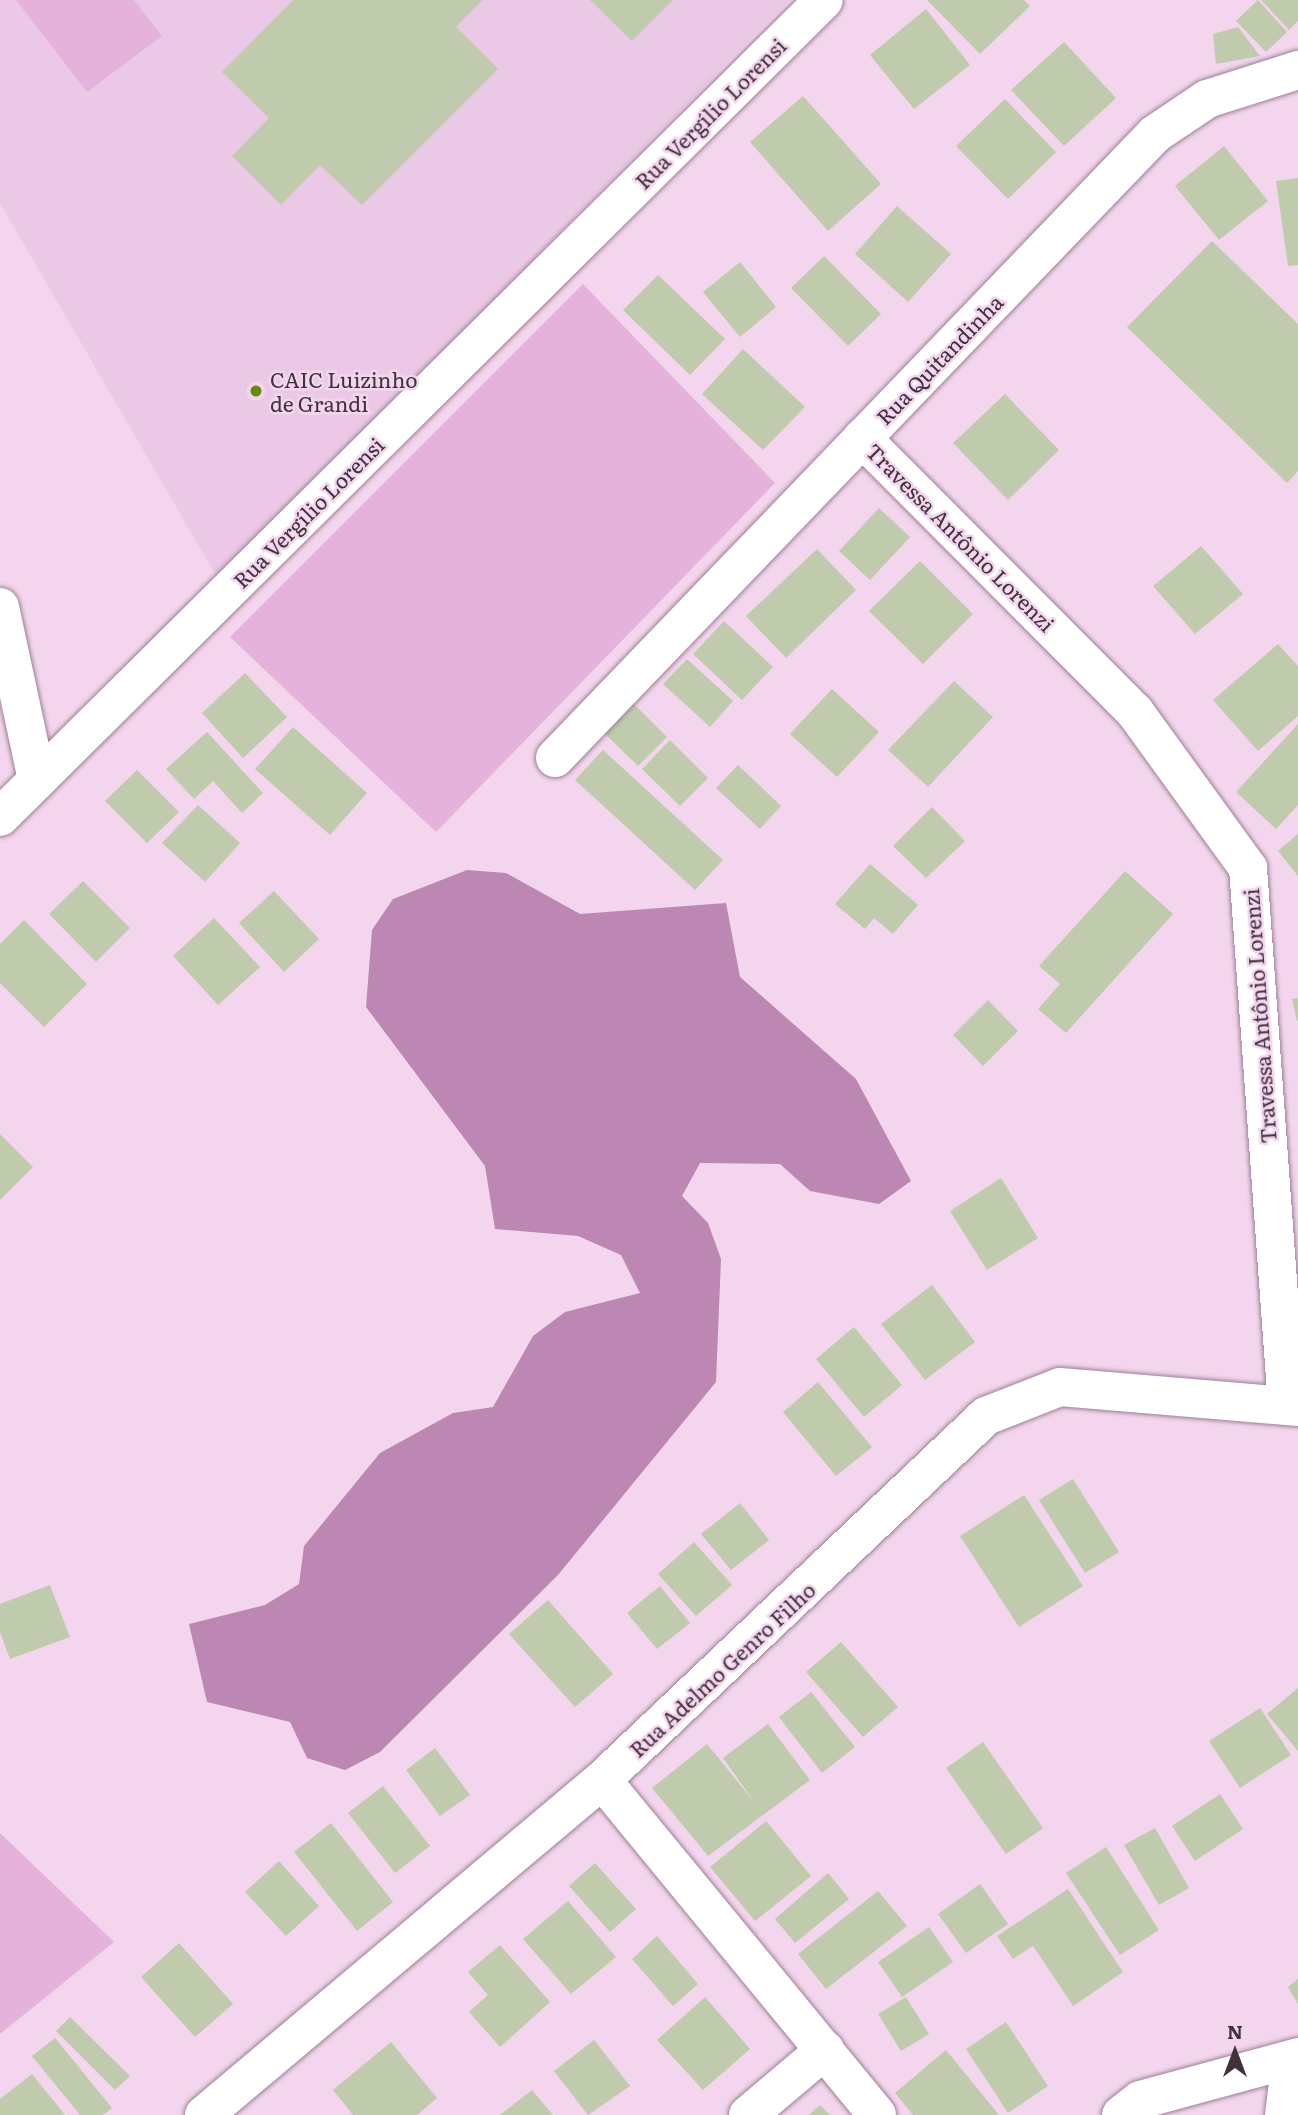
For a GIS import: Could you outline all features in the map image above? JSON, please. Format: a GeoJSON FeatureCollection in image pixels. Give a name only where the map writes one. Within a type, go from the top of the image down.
{"type":"FeatureCollection","features":[{"type":"Feature","properties":{"kind":"street","name":"Rua Vergílio Lorensi"},"geometry":{"type":"LineString","coordinates":[[0,817],[824,0]]}},
{"type":"Feature","properties":{"kind":"street","name":"Rua Quitandinha"},"geometry":{"type":"LineString","coordinates":[[555,758],[1155,134],[1207,99],[1298,70]]}},
{"type":"Feature","properties":{"kind":"street","name":"Travessa Antônio Lorenzi"},"geometry":{"type":"LineString","coordinates":[[862,438],[1135,712],[1248,868],[1292,1407]]}},
{"type":"Feature","properties":{"kind":"street"},"geometry":{"type":"LineString","coordinates":[[0,607],[37,780]]}},
{"type":"Feature","properties":{"kind":"street","name":"Rua Adelmo Genro Filho"},"geometry":{"type":"LineString","coordinates":[[204,2115],[602,1780],[986,1416],[1060,1387],[1292,1407]]}},
{"type":"Feature","properties":{"kind":"street"},"geometry":{"type":"LineString","coordinates":[[602,1780],[877,2115]]}},
{"type":"Feature","properties":{"kind":"street"},"geometry":{"type":"LineString","coordinates":[[748,2115],[825,2050]]}},
{"type":"Feature","properties":{"kind":"street"},"geometry":{"type":"LineString","coordinates":[[1121,2115],[1140,2100],[1295,2058],[1284,2115]]}},
{"type":"Feature","properties":{"kind":"shaded area","name":"CAIC Luizinho de Grandi"},"geometry":{"type":"Polygon","coordinates":[[[0,0],[789,0],[218,579],[0,203],[0,0]]]}},
{"type":"Feature","properties":{"kind":"shaded area"},"geometry":{"type":"Polygon","coordinates":[[[16,0],[134,0],[162,36],[87,92],[16,0]]]}},
{"type":"Feature","properties":{"kind":"shaded area"},"geometry":{"type":"Polygon","coordinates":[[[583,284],[775,483],[436,832],[230,637],[583,284]]]}},
{"type":"Feature","properties":{"kind":"shaded area"},"geometry":{"type":"Polygon","coordinates":[[[467,870],[506,873],[580,914],[726,903],[740,977],[856,1079],[911,1181],[879,1204],[810,1191],[780,1164],[700,1163],[682,1196],[708,1223],[721,1259],[716,1382],[558,1575],[380,1752],[345,1770],[307,1758],[290,1722],[207,1702],[189,1624],[265,1605],[299,1584],[304,1546],[380,1453],[453,1413],[493,1407],[533,1336],[565,1312],[640,1293],[621,1255],[578,1236],[495,1229],[485,1166],[366,1007],[372,930],[393,899],[467,870]]]}},
{"type":"Feature","properties":{"kind":"shaded area"},"geometry":{"type":"Polygon","coordinates":[[[0,1833],[114,1942],[0,2034],[0,1833]]]}},
{"type":"Feature","properties":{"kind":"building"},"geometry":{"type":"Polygon","coordinates":[[[293,0],[483,0],[456,27],[498,69],[362,205],[320,165],[281,205],[232,156],[269,118],[222,72],[293,0]]]}},
{"type":"Feature","properties":{"kind":"building"},"geometry":{"type":"Polygon","coordinates":[[[590,0],[673,0],[632,41],[590,0]]]}},
{"type":"Feature","properties":{"kind":"building"},"geometry":{"type":"Polygon","coordinates":[[[927,0],[1024,0],[1030,6],[980,54],[927,0]]]}},
{"type":"Feature","properties":{"kind":"building"},"geometry":{"type":"Polygon","coordinates":[[[1258,0],[1287,32],[1266,52],[1236,21],[1258,0]]]}},
{"type":"Feature","properties":{"kind":"building"},"geometry":{"type":"Polygon","coordinates":[[[1261,0],[1298,0],[1298,21],[1289,30],[1261,0]]]}},
{"type":"Feature","properties":{"kind":"building"},"geometry":{"type":"Polygon","coordinates":[[[926,9],[970,65],[914,109],[870,55],[926,9]]]}},
{"type":"Feature","properties":{"kind":"building"},"geometry":{"type":"Polygon","coordinates":[[[1238,27],[1260,56],[1216,64],[1213,34],[1238,27]]]}},
{"type":"Feature","properties":{"kind":"building"},"geometry":{"type":"Polygon","coordinates":[[[1064,42],[1116,98],[1064,146],[1011,90],[1064,42]]]}},
{"type":"Feature","properties":{"kind":"building"},"geometry":{"type":"Polygon","coordinates":[[[803,96],[881,184],[828,231],[750,142],[803,96]]]}},
{"type":"Feature","properties":{"kind":"building"},"geometry":{"type":"Polygon","coordinates":[[[1005,99],[1056,152],[1008,199],[956,146],[1005,99]]]}},
{"type":"Feature","properties":{"kind":"building"},"geometry":{"type":"Polygon","coordinates":[[[1224,146],[1268,201],[1219,240],[1175,186],[1224,146]]]}},
{"type":"Feature","properties":{"kind":"building"},"geometry":{"type":"Polygon","coordinates":[[[1298,178],[1298,265],[1288,266],[1276,181],[1298,178]]]}},
{"type":"Feature","properties":{"kind":"building"},"geometry":{"type":"Polygon","coordinates":[[[897,206],[951,254],[908,302],[855,254],[897,206]]]}},
{"type":"Feature","properties":{"kind":"building"},"geometry":{"type":"Polygon","coordinates":[[[1212,241],[1298,324],[1298,471],[1287,483],[1127,327],[1212,241]]]}},
{"type":"Feature","properties":{"kind":"building"},"geometry":{"type":"Polygon","coordinates":[[[824,256],[881,314],[848,346],[791,288],[824,256]]]}},
{"type":"Feature","properties":{"kind":"building"},"geometry":{"type":"Polygon","coordinates":[[[740,262],[776,307],[740,337],[703,292],[740,262]]]}},
{"type":"Feature","properties":{"kind":"building"},"geometry":{"type":"Polygon","coordinates":[[[658,275],[725,339],[690,375],[623,310],[658,275]]]}},
{"type":"Feature","properties":{"kind":"building"},"geometry":{"type":"Polygon","coordinates":[[[743,349],[805,407],[763,450],[702,394],[743,349]]]}},
{"type":"Feature","properties":{"kind":"building"},"geometry":{"type":"Polygon","coordinates":[[[1005,394],[1059,450],[1008,500],[953,443],[1005,394]]]}},
{"type":"Feature","properties":{"kind":"building"},"geometry":{"type":"Polygon","coordinates":[[[879,508],[910,537],[870,580],[839,551],[879,508]]]}},
{"type":"Feature","properties":{"kind":"building"},"geometry":{"type":"Polygon","coordinates":[[[1201,546],[1243,594],[1195,634],[1153,586],[1201,546]]]}},
{"type":"Feature","properties":{"kind":"building"},"geometry":{"type":"Polygon","coordinates":[[[817,549],[856,590],[786,658],[746,616],[817,549]]]}},
{"type":"Feature","properties":{"kind":"building"},"geometry":{"type":"Polygon","coordinates":[[[920,561],[973,614],[923,664],[869,611],[920,561]]]}},
{"type":"Feature","properties":{"kind":"building"},"geometry":{"type":"Polygon","coordinates":[[[724,621],[773,667],[742,700],[693,654],[724,621]]]}},
{"type":"Feature","properties":{"kind":"building"},"geometry":{"type":"Polygon","coordinates":[[[1278,644],[1298,666],[1298,716],[1258,751],[1213,700],[1278,644]]]}},
{"type":"Feature","properties":{"kind":"building"},"geometry":{"type":"Polygon","coordinates":[[[687,659],[733,701],[710,727],[663,684],[687,659]]]}},
{"type":"Feature","properties":{"kind":"building"},"geometry":{"type":"Polygon","coordinates":[[[245,673],[287,717],[243,758],[202,713],[245,673]]]}},
{"type":"Feature","properties":{"kind":"building"},"geometry":{"type":"Polygon","coordinates":[[[954,681],[993,717],[928,787],[888,750],[954,681]]]}},
{"type":"Feature","properties":{"kind":"building"},"geometry":{"type":"Polygon","coordinates":[[[832,689],[879,732],[837,777],[790,734],[832,689]]]}},
{"type":"Feature","properties":{"kind":"building"},"geometry":{"type":"Polygon","coordinates":[[[630,700],[667,737],[638,766],[600,729],[630,700]]]}},
{"type":"Feature","properties":{"kind":"building"},"geometry":{"type":"Polygon","coordinates":[[[1298,724],[1298,805],[1276,829],[1236,792],[1298,724]]]}},
{"type":"Feature","properties":{"kind":"building"},"geometry":{"type":"Polygon","coordinates":[[[293,727],[367,793],[330,835],[255,769],[293,727]]]}},
{"type":"Feature","properties":{"kind":"building"},"geometry":{"type":"Polygon","coordinates":[[[207,732],[263,793],[242,813],[213,781],[194,799],[166,769],[207,732]]]}},
{"type":"Feature","properties":{"kind":"building"},"geometry":{"type":"Polygon","coordinates":[[[670,740],[708,778],[680,806],[642,769],[670,740]]]}},
{"type":"Feature","properties":{"kind":"building"},"geometry":{"type":"Polygon","coordinates":[[[603,750],[723,860],[695,890],[575,780],[603,750]]]}},
{"type":"Feature","properties":{"kind":"building"},"geometry":{"type":"Polygon","coordinates":[[[738,765],[781,806],[760,829],[716,788],[738,765]]]}},
{"type":"Feature","properties":{"kind":"building"},"geometry":{"type":"Polygon","coordinates":[[[137,770],[179,812],[147,843],[105,801],[137,770]]]}},
{"type":"Feature","properties":{"kind":"building"},"geometry":{"type":"Polygon","coordinates":[[[198,805],[240,843],[205,882],[162,843],[198,805]]]}},
{"type":"Feature","properties":{"kind":"building"},"geometry":{"type":"Polygon","coordinates":[[[932,807],[965,841],[926,878],[893,846],[932,807]]]}},
{"type":"Feature","properties":{"kind":"building"},"geometry":{"type":"Polygon","coordinates":[[[1298,834],[1298,876],[1278,851],[1298,834]]]}},
{"type":"Feature","properties":{"kind":"building"},"geometry":{"type":"Polygon","coordinates":[[[870,864],[918,905],[893,934],[874,918],[865,929],[835,904],[870,864]]]}},
{"type":"Feature","properties":{"kind":"building"},"geometry":{"type":"Polygon","coordinates":[[[1125,871],[1173,914],[1066,1033],[1038,1009],[1060,984],[1039,966],[1125,871]]]}},
{"type":"Feature","properties":{"kind":"building"},"geometry":{"type":"Polygon","coordinates":[[[83,881],[130,928],[96,962],[49,914],[83,881]]]}},
{"type":"Feature","properties":{"kind":"building"},"geometry":{"type":"Polygon","coordinates":[[[274,891],[319,939],[284,972],[239,923],[274,891]]]}},
{"type":"Feature","properties":{"kind":"building"},"geometry":{"type":"Polygon","coordinates":[[[214,918],[260,967],[218,1005],[173,956],[214,918]]]}},
{"type":"Feature","properties":{"kind":"building"},"geometry":{"type":"Polygon","coordinates":[[[24,920],[87,984],[44,1027],[0,983],[0,944],[24,920]]]}},
{"type":"Feature","properties":{"kind":"building"},"geometry":{"type":"Polygon","coordinates":[[[1298,998],[1298,1021],[1297,1021],[1292,999],[1298,998]]]}},
{"type":"Feature","properties":{"kind":"building"},"geometry":{"type":"Polygon","coordinates":[[[988,1000],[1018,1031],[983,1066],[953,1035],[988,1000]]]}},
{"type":"Feature","properties":{"kind":"building"},"geometry":{"type":"Polygon","coordinates":[[[0,1134],[33,1167],[0,1200],[0,1134]]]}},
{"type":"Feature","properties":{"kind":"building"},"geometry":{"type":"Polygon","coordinates":[[[1001,1178],[1038,1238],[987,1270],[950,1211],[1001,1178]]]}},
{"type":"Feature","properties":{"kind":"building"},"geometry":{"type":"Polygon","coordinates":[[[932,1285],[975,1342],[925,1380],[881,1324],[932,1285]]]}},
{"type":"Feature","properties":{"kind":"building"},"geometry":{"type":"Polygon","coordinates":[[[854,1327],[902,1385],[864,1417],[816,1359],[854,1327]]]}},
{"type":"Feature","properties":{"kind":"building"},"geometry":{"type":"Polygon","coordinates":[[[818,1382],[872,1447],[836,1476],[783,1412],[818,1382]]]}},
{"type":"Feature","properties":{"kind":"building"},"geometry":{"type":"Polygon","coordinates":[[[1073,1479],[1119,1552],[1085,1573],[1039,1500],[1073,1479]]]}},
{"type":"Feature","properties":{"kind":"building"},"geometry":{"type":"Polygon","coordinates":[[[1024,1495],[1083,1586],[1019,1627],[960,1536],[1024,1495]]]}},
{"type":"Feature","properties":{"kind":"building"},"geometry":{"type":"Polygon","coordinates":[[[740,1503],[769,1540],[731,1570],[701,1534],[740,1503]]]}},
{"type":"Feature","properties":{"kind":"building"},"geometry":{"type":"Polygon","coordinates":[[[694,1542],[732,1585],[696,1616],[658,1574],[694,1542]]]}},
{"type":"Feature","properties":{"kind":"building"},"geometry":{"type":"Polygon","coordinates":[[[50,1585],[70,1637],[10,1659],[0,1632],[0,1604],[50,1585]]]}},
{"type":"Feature","properties":{"kind":"building"},"geometry":{"type":"Polygon","coordinates":[[[660,1586],[690,1623],[657,1649],[627,1613],[660,1586]]]}},
{"type":"Feature","properties":{"kind":"building"},"geometry":{"type":"Polygon","coordinates":[[[548,1600],[613,1674],[575,1707],[509,1634],[548,1600]]]}},
{"type":"Feature","properties":{"kind":"building"},"geometry":{"type":"Polygon","coordinates":[[[841,1642],[898,1707],[863,1737],[806,1672],[841,1642]]]}},
{"type":"Feature","properties":{"kind":"building"},"geometry":{"type":"Polygon","coordinates":[[[1298,1688],[1298,1751],[1267,1714],[1298,1688]]]}},
{"type":"Feature","properties":{"kind":"building"},"geometry":{"type":"Polygon","coordinates":[[[811,1692],[855,1747],[822,1773],[779,1717],[811,1692]]]}},
{"type":"Feature","properties":{"kind":"building"},"geometry":{"type":"Polygon","coordinates":[[[1260,1708],[1291,1755],[1240,1788],[1209,1741],[1260,1708]]]}},
{"type":"Feature","properties":{"kind":"building"},"geometry":{"type":"Polygon","coordinates":[[[768,1724],[810,1780],[708,1856],[652,1788],[707,1744],[755,1803],[723,1758],[768,1724]]]}},
{"type":"Feature","properties":{"kind":"building"},"geometry":{"type":"Polygon","coordinates":[[[983,1742],[1043,1828],[1006,1854],[946,1768],[983,1742]]]}},
{"type":"Feature","properties":{"kind":"building"},"geometry":{"type":"Polygon","coordinates":[[[435,1748],[470,1795],[440,1816],[406,1770],[435,1748]]]}},
{"type":"Feature","properties":{"kind":"building"},"geometry":{"type":"Polygon","coordinates":[[[383,1786],[430,1846],[395,1873],[348,1813],[383,1786]]]}},
{"type":"Feature","properties":{"kind":"building"},"geometry":{"type":"Polygon","coordinates":[[[1220,1794],[1243,1829],[1195,1861],[1172,1826],[1220,1794]]]}},
{"type":"Feature","properties":{"kind":"building"},"geometry":{"type":"Polygon","coordinates":[[[766,1821],[811,1876],[755,1921],[710,1867],[766,1821]]]}},
{"type":"Feature","properties":{"kind":"building"},"geometry":{"type":"Polygon","coordinates":[[[331,1823],[393,1902],[357,1931],[294,1852],[331,1823]]]}},
{"type":"Feature","properties":{"kind":"building"},"geometry":{"type":"Polygon","coordinates":[[[1155,1828],[1189,1888],[1159,1905],[1124,1845],[1155,1828]]]}},
{"type":"Feature","properties":{"kind":"building"},"geometry":{"type":"Polygon","coordinates":[[[1106,1847],[1159,1930],[1120,1955],[1066,1873],[1106,1847]]]}},
{"type":"Feature","properties":{"kind":"building"},"geometry":{"type":"Polygon","coordinates":[[[279,1861],[319,1906],[286,1936],[245,1892],[279,1861]]]}},
{"type":"Feature","properties":{"kind":"building"},"geometry":{"type":"Polygon","coordinates":[[[595,1863],[636,1909],[610,1932],[569,1886],[595,1863]]]}},
{"type":"Feature","properties":{"kind":"building"},"geometry":{"type":"Polygon","coordinates":[[[828,1873],[849,1899],[795,1943],[775,1919],[828,1873]]]}},
{"type":"Feature","properties":{"kind":"building"},"geometry":{"type":"Polygon","coordinates":[[[980,1884],[1008,1924],[966,1953],[938,1914],[980,1884]]]}},
{"type":"Feature","properties":{"kind":"building"},"geometry":{"type":"Polygon","coordinates":[[[1068,1889],[1123,1972],[1073,2006],[1033,1946],[1013,1959],[997,1936],[1068,1889]]]}},
{"type":"Feature","properties":{"kind":"building"},"geometry":{"type":"Polygon","coordinates":[[[878,1891],[907,1926],[826,1989],[798,1954],[878,1891]]]}},
{"type":"Feature","properties":{"kind":"building"},"geometry":{"type":"Polygon","coordinates":[[[568,1901],[616,1957],[571,1994],[523,1939],[568,1901]]]}},
{"type":"Feature","properties":{"kind":"building"},"geometry":{"type":"Polygon","coordinates":[[[929,1927],[953,1962],[902,1997],[878,1962],[929,1927]]]}},
{"type":"Feature","properties":{"kind":"building"},"geometry":{"type":"Polygon","coordinates":[[[657,1936],[698,1984],[673,2006],[632,1959],[657,1936]]]}},
{"type":"Feature","properties":{"kind":"building"},"geometry":{"type":"Polygon","coordinates":[[[179,1943],[233,2004],[195,2037],[141,1977],[179,1943]]]}},
{"type":"Feature","properties":{"kind":"building"},"geometry":{"type":"Polygon","coordinates":[[[500,1945],[550,2002],[500,2047],[469,2012],[488,1995],[468,1972],[500,1945]]]}},
{"type":"Feature","properties":{"kind":"building"},"geometry":{"type":"Polygon","coordinates":[[[1298,1979],[1298,2004],[1288,1987],[1298,1979]]]}},
{"type":"Feature","properties":{"kind":"building"},"geometry":{"type":"Polygon","coordinates":[[[705,1997],[750,2049],[703,2090],[657,2040],[705,1997]]]}},
{"type":"Feature","properties":{"kind":"building"},"geometry":{"type":"Polygon","coordinates":[[[906,1997],[929,2034],[901,2051],[878,2014],[906,1997]]]}},
{"type":"Feature","properties":{"kind":"building"},"geometry":{"type":"Polygon","coordinates":[[[70,2017],[130,2076],[115,2090],[56,2031],[70,2017]]]}},
{"type":"Feature","properties":{"kind":"building"},"geometry":{"type":"Polygon","coordinates":[[[1006,2022],[1048,2086],[1008,2113],[966,2049],[1006,2022]]]}},
{"type":"Feature","properties":{"kind":"building"},"geometry":{"type":"Polygon","coordinates":[[[55,2038],[112,2108],[103,2115],[80,2115],[32,2056],[55,2038]]]}},
{"type":"Feature","properties":{"kind":"building"},"geometry":{"type":"Polygon","coordinates":[[[594,2040],[630,2086],[588,2115],[554,2071],[594,2040]]]}},
{"type":"Feature","properties":{"kind":"building"},"geometry":{"type":"Polygon","coordinates":[[[391,2042],[437,2098],[417,2115],[353,2115],[333,2090],[391,2042]]]}},
{"type":"Feature","properties":{"kind":"building"},"geometry":{"type":"Polygon","coordinates":[[[946,2050],[999,2115],[913,2115],[895,2093],[946,2050]]]}},
{"type":"Feature","properties":{"kind":"building"},"geometry":{"type":"Polygon","coordinates":[[[32,2074],[65,2115],[0,2115],[0,2099],[32,2074]]]}},
{"type":"Feature","properties":{"kind":"building"},"geometry":{"type":"Polygon","coordinates":[[[532,2090],[553,2115],[500,2115],[532,2090]]]}},
{"type":"Feature","properties":{"kind":"building"},"geometry":{"type":"Polygon","coordinates":[[[820,2105],[830,2115],[809,2115],[820,2105]]]}},
{"type":"Feature","properties":{"kind":"place","name":"CAIC Luizinho de Grandi"},"geometry":{"type":"Point","coordinates":[256,391]}}]}
